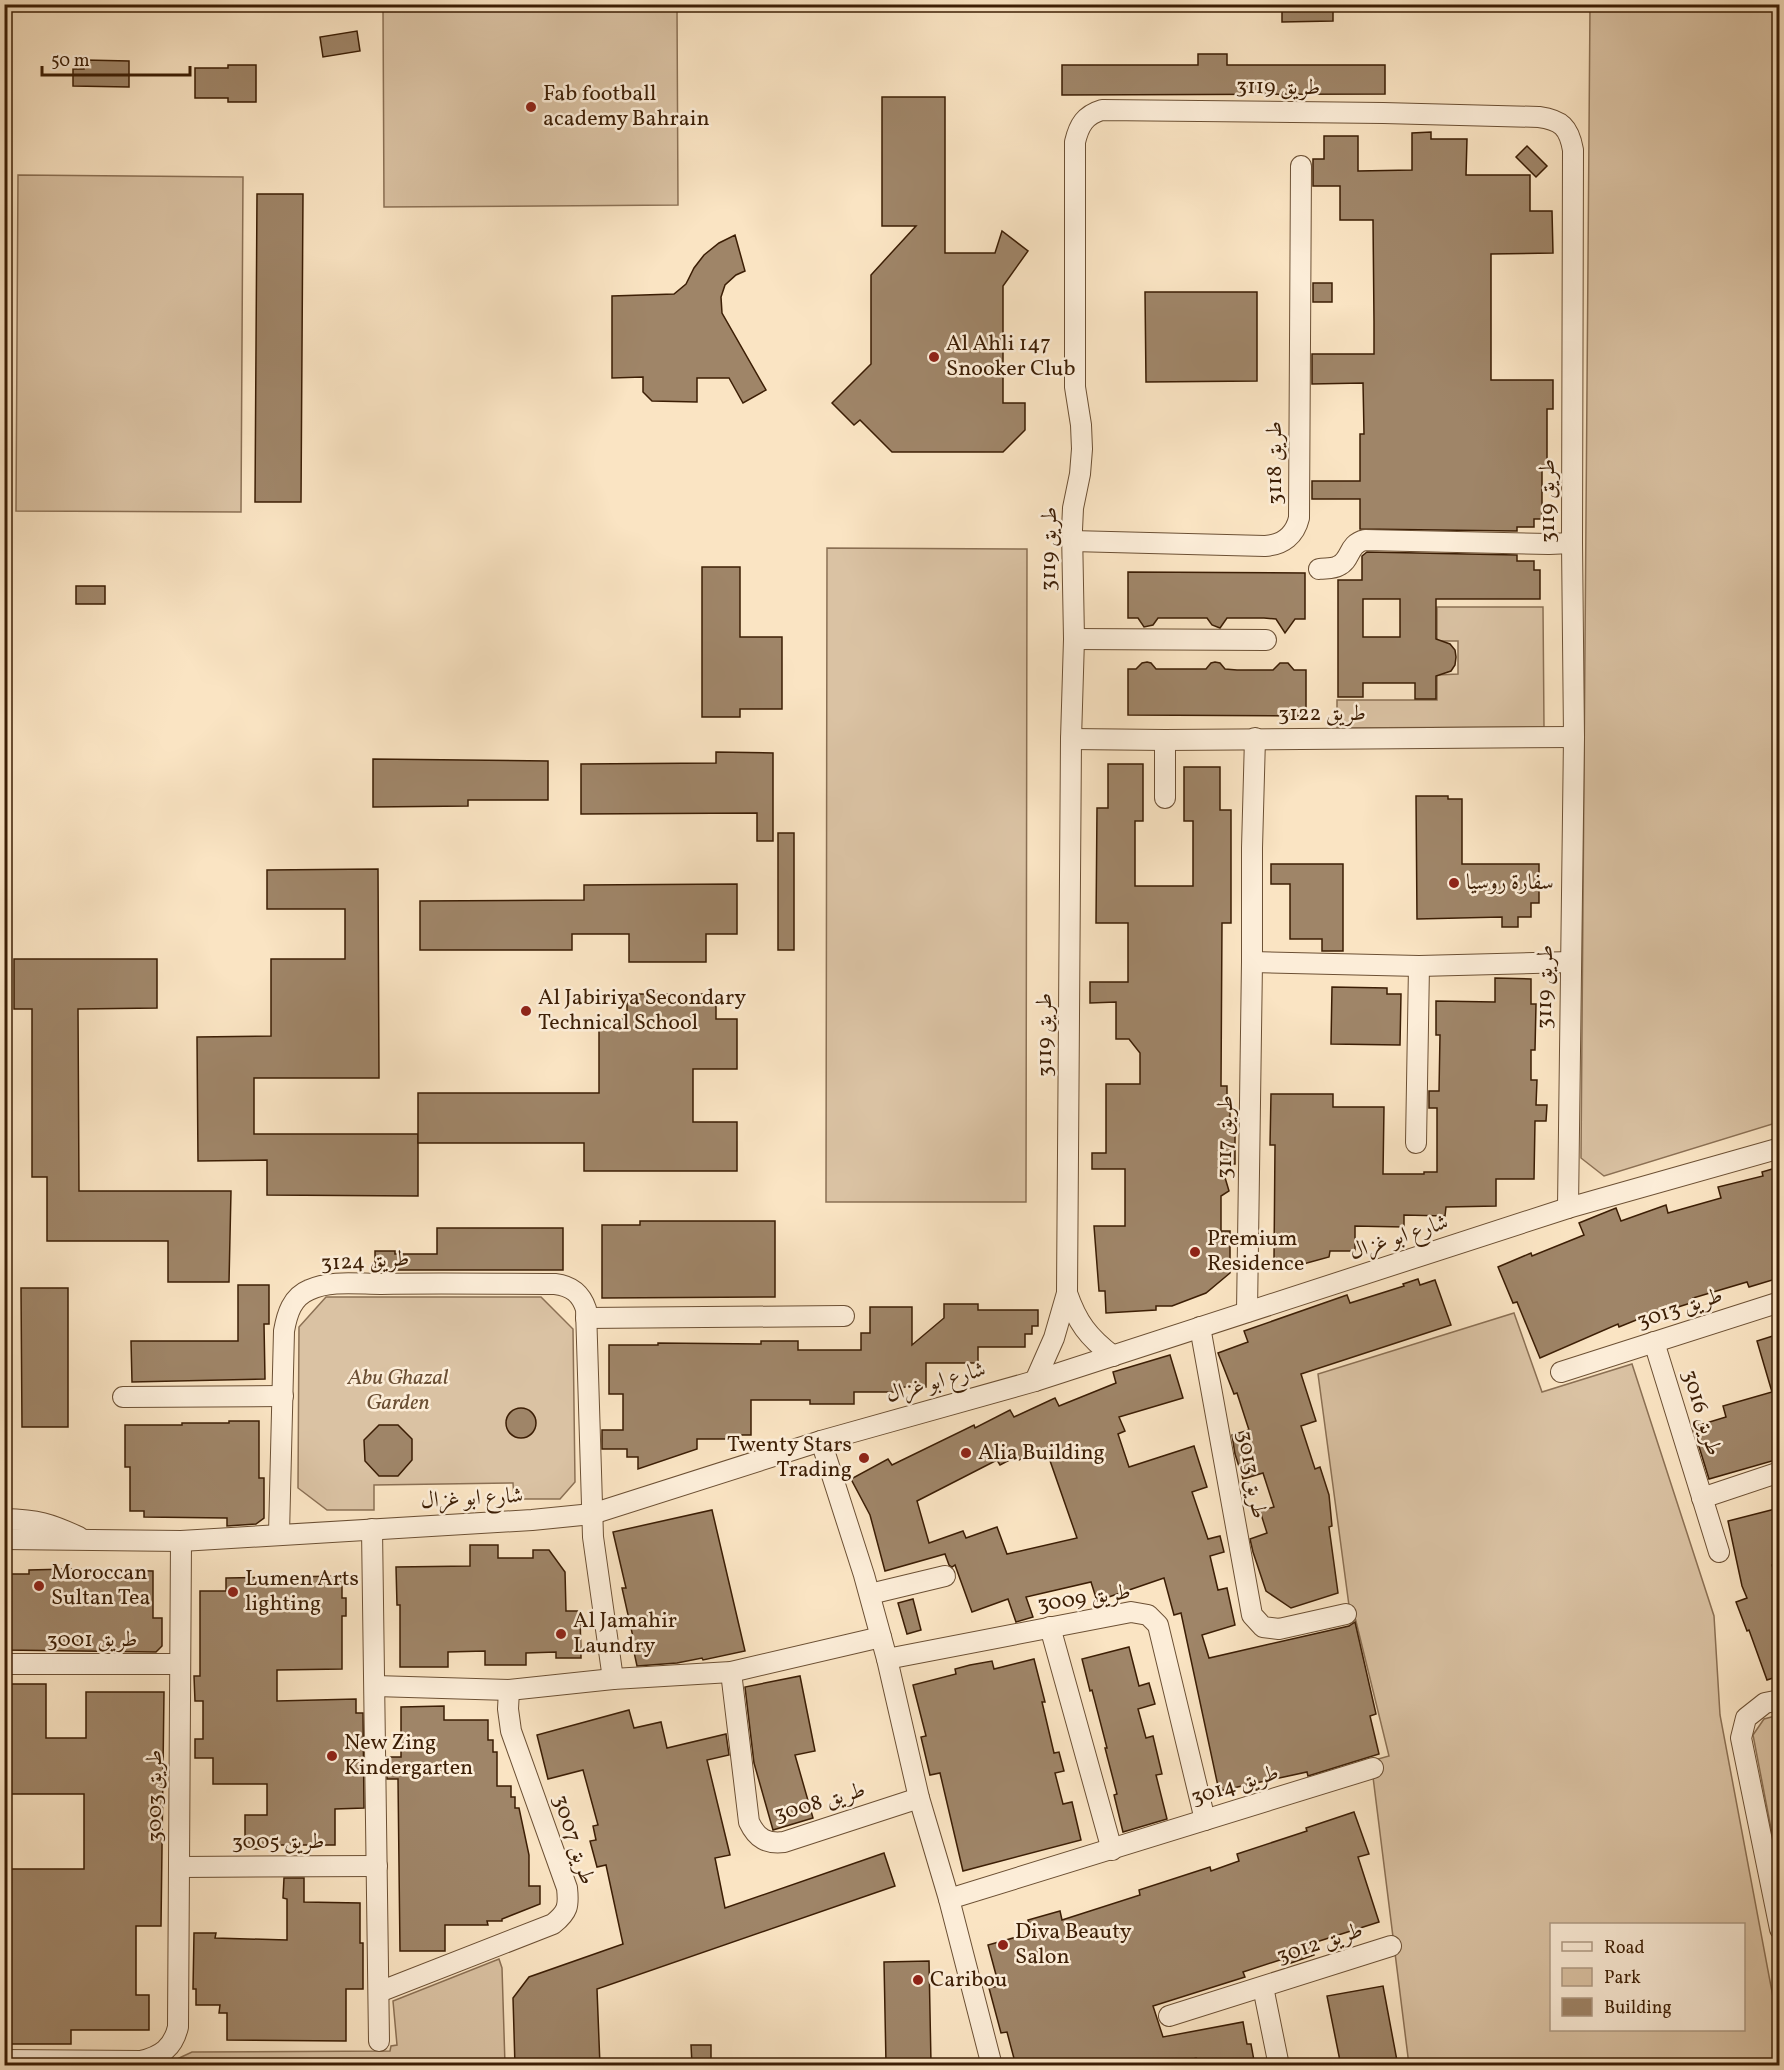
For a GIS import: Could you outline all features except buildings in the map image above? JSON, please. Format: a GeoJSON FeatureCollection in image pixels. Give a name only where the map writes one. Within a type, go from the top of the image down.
{"type":"FeatureCollection","features":[{"type":"Feature","properties":{"kind":"street","name":"طريق 3119"},"geometry":{"type":"LineString","coordinates":[[1067,1293],[1071,739],[1074,639],[1072,541],[1073,508],[1082,449],[1075,387],[1075,142],[1077,130],[1083,121],[1092,113],[1102,110],[1539,117],[1552,119],[1563,126],[1571,136],[1573,150],[1574,737],[1568,1208]]}},
{"type":"Feature","properties":{"kind":"street","name":"طريق 3118"},"geometry":{"type":"LineString","coordinates":[[1072,541],[1273,546],[1288,539],[1293,533],[1299,518],[1301,166]]}},
{"type":"Feature","properties":{"kind":"street"},"geometry":{"type":"LineString","coordinates":[[1319,569],[1341,565],[1352,546],[1365,540],[1572,543]]}},
{"type":"Feature","properties":{"kind":"street"},"geometry":{"type":"LineString","coordinates":[[1074,639],[1266,640]]}},
{"type":"Feature","properties":{"kind":"street","name":"طريق 3122"},"geometry":{"type":"LineString","coordinates":[[1071,739],[1574,737]]}},
{"type":"Feature","properties":{"kind":"street","name":"طريق 3117"},"geometry":{"type":"LineString","coordinates":[[1247,1312],[1255,738]]}},
{"type":"Feature","properties":{"kind":"street"},"geometry":{"type":"LineString","coordinates":[[1164,798],[1165,740]]}},
{"type":"Feature","properties":{"kind":"street"},"geometry":{"type":"LineString","coordinates":[[1252,962],[1419,966],[1570,962]]}},
{"type":"Feature","properties":{"kind":"street"},"geometry":{"type":"LineString","coordinates":[[1416,1143],[1419,966]]}},
{"type":"Feature","properties":{"kind":"street","name":"شارع ابو غزال"},"geometry":{"type":"LineString","coordinates":[[4,1539],[181,1541],[541,1520],[592,1514],[821,1441],[1035,1381],[1568,1208],[1779,1148]]}},
{"type":"Feature","properties":{"kind":"street","name":"طريق 3124"},"geometry":{"type":"LineString","coordinates":[[279,1534],[284,1331],[287,1313],[295,1300],[307,1290],[326,1284],[555,1284],[572,1288],[586,1309],[592,1514]]}},
{"type":"Feature","properties":{"kind":"street"},"geometry":{"type":"LineString","coordinates":[[1067,1293],[1083,1329],[1113,1356]]}},
{"type":"Feature","properties":{"kind":"street"},"geometry":{"type":"LineString","coordinates":[[1035,1381],[1054,1338],[1067,1293]]}},
{"type":"Feature","properties":{"kind":"street","name":"طريق 3013"},"geometry":{"type":"LineString","coordinates":[[1561,1372],[1779,1302]]}},
{"type":"Feature","properties":{"kind":"street"},"geometry":{"type":"LineString","coordinates":[[586,1318],[844,1316]]}},
{"type":"Feature","properties":{"kind":"street","name":"طريق 3013"},"geometry":{"type":"LineString","coordinates":[[1200,1327],[1252,1616],[1263,1627],[1279,1629],[1346,1614]]}},
{"type":"Feature","properties":{"kind":"street","name":"طريق 3016"},"geometry":{"type":"LineString","coordinates":[[1654,1342],[1719,1552]]}},
{"type":"Feature","properties":{"kind":"street"},"geometry":{"type":"LineString","coordinates":[[123,1397],[283,1396]]}},
{"type":"Feature","properties":{"kind":"street"},"geometry":{"type":"LineString","coordinates":[[821,1441],[870,1594],[919,1798],[949,1899],[992,2066]]}},
{"type":"Feature","properties":{"kind":"street"},"geometry":{"type":"LineString","coordinates":[[1702,1498],[1779,1472]]}},
{"type":"Feature","properties":{"kind":"street"},"geometry":{"type":"LineString","coordinates":[[592,1514],[595,1564],[613,1679]]}},
{"type":"Feature","properties":{"kind":"street","name":"شارع ابو غزال"},"geometry":{"type":"LineString","coordinates":[[4,1519],[34,1520],[49,1524],[84,1540]]}},
{"type":"Feature","properties":{"kind":"street"},"geometry":{"type":"LineString","coordinates":[[372,1529],[379,2041]]}},
{"type":"Feature","properties":{"kind":"street","name":"طريق 3003"},"geometry":{"type":"LineString","coordinates":[[4,2060],[141,2061],[156,2057],[168,2049],[175,2038],[178,2027],[181,1541]]}},
{"type":"Feature","properties":{"kind":"street"},"geometry":{"type":"LineString","coordinates":[[870,1594],[945,1576]]}},
{"type":"Feature","properties":{"kind":"street","name":"طريق 3009"},"geometry":{"type":"LineString","coordinates":[[887,1659],[1131,1612],[1148,1615],[1158,1625],[1205,1820]]}},
{"type":"Feature","properties":{"kind":"street"},"geometry":{"type":"LineString","coordinates":[[1050,1627],[1112,1850]]}},
{"type":"Feature","properties":{"kind":"street"},"geometry":{"type":"LineString","coordinates":[[375,1686],[509,1690],[613,1679],[730,1672],[881,1637]]}},
{"type":"Feature","properties":{"kind":"street","name":"طريق 3001"},"geometry":{"type":"LineString","coordinates":[[4,1664],[180,1664]]}},
{"type":"Feature","properties":{"kind":"street","name":"طريق 3008"},"geometry":{"type":"LineString","coordinates":[[730,1672],[749,1822],[754,1832],[762,1840],[773,1843],[784,1842],[919,1798]]}},
{"type":"Feature","properties":{"kind":"street","name":"طريق 3007"},"geometry":{"type":"LineString","coordinates":[[379,1992],[553,1924],[562,1916],[569,1904],[567,1888],[511,1731],[508,1709],[509,1690]]}},
{"type":"Feature","properties":{"kind":"street"},"geometry":{"type":"LineString","coordinates":[[1779,1700],[1765,1703],[1746,1718],[1741,1738],[1779,1929]]}},
{"type":"Feature","properties":{"kind":"street","name":"طريق 3014"},"geometry":{"type":"LineString","coordinates":[[949,1899],[1373,1768]]}},
{"type":"Feature","properties":{"kind":"street","name":"طريق 3005"},"geometry":{"type":"LineString","coordinates":[[179,1867],[377,1866]]}},
{"type":"Feature","properties":{"kind":"street","name":"طريق 3012"},"geometry":{"type":"LineString","coordinates":[[1169,2016],[1390,1946]]}},
{"type":"Feature","properties":{"kind":"street","name":"طريق 3012"},"geometry":{"type":"LineString","coordinates":[[1263,1987],[1279,2066]]}},
{"type":"Feature","properties":{"kind":"green space"},"geometry":{"type":"Polygon","coordinates":[[[1590,5],[1780,5],[1779,1122],[1604,1176],[1581,1158],[1590,5]]]}},
{"type":"Feature","properties":{"kind":"green space","name":"Fab football academy Bahrain"},"geometry":{"type":"Polygon","coordinates":[[[383,8],[677,8],[678,205],[384,207],[383,8]]]}},
{"type":"Feature","properties":{"kind":"green space"},"geometry":{"type":"Polygon","coordinates":[[[18,175],[243,177],[241,512],[16,511],[18,175]]]}},
{"type":"Feature","properties":{"kind":"green space"},"geometry":{"type":"Polygon","coordinates":[[[827,548],[1027,549],[1026,1202],[826,1202],[827,548]]]}},
{"type":"Feature","properties":{"kind":"green space"},"geometry":{"type":"Polygon","coordinates":[[[1437,607],[1543,607],[1544,727],[1337,728],[1337,700],[1437,700],[1437,675],[1458,674],[1458,641],[1437,641],[1437,607]]]}},
{"type":"Feature","properties":{"kind":"green space","name":"Abu Ghazal Garden"},"geometry":{"type":"Polygon","coordinates":[[[326,1297],[541,1297],[573,1329],[575,1482],[560,1499],[514,1499],[513,1483],[374,1485],[374,1510],[327,1510],[298,1488],[299,1327],[326,1297]]]}},
{"type":"Feature","properties":{"kind":"green space"},"geometry":{"type":"Polygon","coordinates":[[[1514,1313],[1542,1392],[1632,1364],[1714,1616],[1720,1715],[1779,2029],[1779,2065],[1409,2065],[1371,1761],[1389,1756],[1354,1613],[1350,1613],[1318,1374],[1514,1313]]]}},
{"type":"Feature","properties":{"kind":"green space"},"geometry":{"type":"Polygon","coordinates":[[[1780,1715],[1779,1870],[1753,1735],[1764,1719],[1780,1715]]]}},
{"type":"Feature","properties":{"kind":"green space"},"geometry":{"type":"Polygon","coordinates":[[[499,1959],[502,1968],[505,2065],[162,2066],[192,2052],[390,2051],[391,2046],[397,2045],[393,2001],[499,1959]]]}},
{"type":"Feature","properties":{"kind":"place","name":"Fab football academy Bahrain"},"geometry":{"type":"Point","coordinates":[531,107]}},
{"type":"Feature","properties":{"kind":"place","name":"Al Ahli 147 Snooker Club"},"geometry":{"type":"Point","coordinates":[934,357]}},
{"type":"Feature","properties":{"kind":"place","name":"سفارة روسيا"},"geometry":{"type":"Point","coordinates":[1454,883]}},
{"type":"Feature","properties":{"kind":"place","name":"Al Jabiriya Secondary Technical School"},"geometry":{"type":"Point","coordinates":[526,1011]}},
{"type":"Feature","properties":{"kind":"place","name":"Premium Residence"},"geometry":{"type":"Point","coordinates":[1195,1252]}},
{"type":"Feature","properties":{"kind":"place","name":"Alia Building"},"geometry":{"type":"Point","coordinates":[966,1453]}},
{"type":"Feature","properties":{"kind":"place","name":"Twenty Stars Trading"},"geometry":{"type":"Point","coordinates":[864,1458]}},
{"type":"Feature","properties":{"kind":"place","name":"Moroccan Sultan Tea"},"geometry":{"type":"Point","coordinates":[39,1586]}},
{"type":"Feature","properties":{"kind":"place","name":"Lumen Arts lighting"},"geometry":{"type":"Point","coordinates":[233,1592]}},
{"type":"Feature","properties":{"kind":"place","name":"Al Jamahir Laundry"},"geometry":{"type":"Point","coordinates":[561,1634]}},
{"type":"Feature","properties":{"kind":"place","name":"New Zing Kindergarten"},"geometry":{"type":"Point","coordinates":[332,1756]}},
{"type":"Feature","properties":{"kind":"place","name":"Diva Beauty Salon"},"geometry":{"type":"Point","coordinates":[1003,1945]}},
{"type":"Feature","properties":{"kind":"place","name":"Caribou"},"geometry":{"type":"Point","coordinates":[918,1980]}}]}
